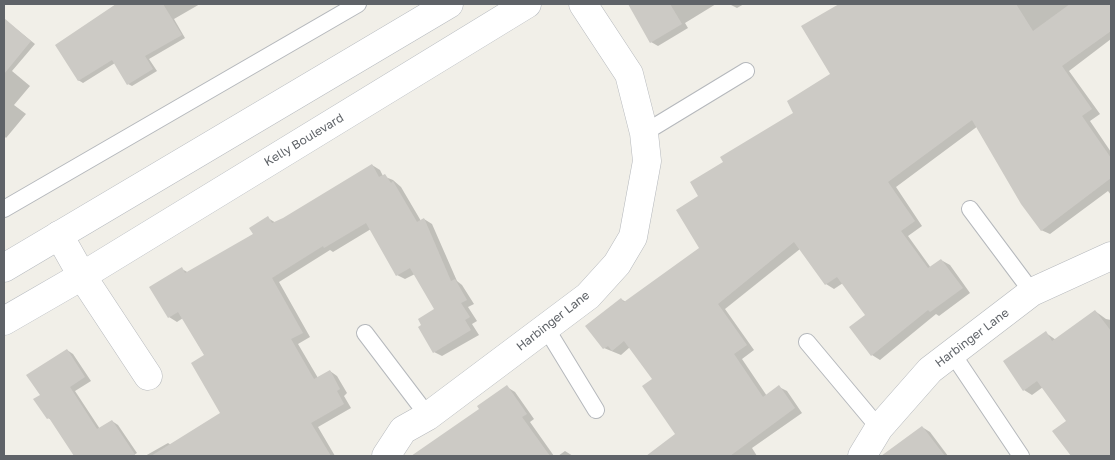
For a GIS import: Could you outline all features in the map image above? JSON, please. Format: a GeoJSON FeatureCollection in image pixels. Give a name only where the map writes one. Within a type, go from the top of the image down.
{"type":"FeatureCollection","features":[{"type":"Feature","properties":{"kind":"main road"},"geometry":{"type":"LineString","coordinates":[[4,268],[449,4]]}},
{"type":"Feature","properties":{"kind":"main road","name":"Kelly Boulevard"},"geometry":{"type":"LineString","coordinates":[[4,321],[82,276],[527,4]]}},
{"type":"Feature","properties":{"kind":"main road","name":"Harbinger Lane"},"geometry":{"type":"LineString","coordinates":[[386,456],[403,430],[428,416],[588,296],[617,264],[633,237],[647,161],[644,133],[629,74],[583,4]]}},
{"type":"Feature","properties":{"kind":"main road"},"geometry":{"type":"LineString","coordinates":[[59,235],[82,276],[148,376]]}},
{"type":"Feature","properties":{"kind":"main road","name":"Harbinger Lane"},"geometry":{"type":"LineString","coordinates":[[862,456],[879,428],[930,370],[1032,292],[1111,256]]}},
{"type":"Feature","properties":{"kind":"lane"},"geometry":{"type":"LineString","coordinates":[[4,209],[358,4]]}},
{"type":"Feature","properties":{"kind":"lane"},"geometry":{"type":"LineString","coordinates":[[644,133],[746,71]]}},
{"type":"Feature","properties":{"kind":"lane"},"geometry":{"type":"LineString","coordinates":[[970,209],[1032,292]]}},
{"type":"Feature","properties":{"kind":"lane"},"geometry":{"type":"LineString","coordinates":[[546,328],[596,410]]}},
{"type":"Feature","properties":{"kind":"lane"},"geometry":{"type":"LineString","coordinates":[[365,333],[428,416]]}},
{"type":"Feature","properties":{"kind":"lane"},"geometry":{"type":"LineString","coordinates":[[807,342],[879,428]]}},
{"type":"Feature","properties":{"kind":"lane"},"geometry":{"type":"LineString","coordinates":[[952,353],[1021,456]]}},
{"type":"Feature","properties":{"kind":"building"},"geometry":{"type":"Polygon","coordinates":[[[116,4],[163,4],[182,35],[145,56],[153,69],[127,85],[112,60],[78,81],[55,45],[116,4]]]}},
{"type":"Feature","properties":{"kind":"building"},"geometry":{"type":"Polygon","coordinates":[[[628,4],[670,4],[682,24],[650,43],[628,4]]]}},
{"type":"Feature","properties":{"kind":"building"},"geometry":{"type":"Polygon","coordinates":[[[839,4],[1016,4],[1033,31],[1070,4],[1111,4],[1111,31],[1062,66],[1092,109],[1082,116],[1111,158],[1111,178],[1041,231],[1021,204],[972,120],[888,182],[915,221],[901,231],[928,268],[941,259],[963,288],[930,312],[928,310],[871,356],[849,327],[865,315],[837,277],[825,285],[794,242],[718,304],[747,345],[734,354],[763,397],[779,385],[795,408],[730,456],[646,456],[675,434],[642,386],[652,379],[624,341],[612,351],[608,346],[603,349],[585,326],[621,298],[624,302],[699,248],[676,210],[698,196],[690,182],[723,162],[720,157],[793,113],[787,101],[830,74],[801,26],[839,4]]]}},
{"type":"Feature","properties":{"kind":"building"},"geometry":{"type":"Polygon","coordinates":[[[4,18],[31,41],[4,74],[4,18]]]}},
{"type":"Feature","properties":{"kind":"building"},"geometry":{"type":"Polygon","coordinates":[[[372,164],[379,177],[385,174],[391,183],[393,181],[417,222],[424,218],[451,281],[455,279],[467,300],[461,303],[470,317],[465,320],[471,330],[433,353],[418,327],[421,325],[418,319],[434,309],[410,268],[396,276],[366,223],[324,248],[323,246],[272,278],[303,333],[291,339],[314,379],[330,370],[340,389],[337,391],[344,404],[311,423],[331,456],[151,456],[220,413],[191,363],[204,355],[178,312],[168,318],[149,287],[182,267],[185,273],[253,234],[249,228],[268,216],[272,223],[283,218],[372,164]]]}},
{"type":"Feature","properties":{"kind":"building"},"geometry":{"type":"Polygon","coordinates":[[[1095,310],[1111,331],[1111,456],[1071,456],[1052,431],[1066,421],[1037,381],[1023,391],[1003,361],[1046,331],[1052,341],[1095,310]]]}},
{"type":"Feature","properties":{"kind":"building"},"geometry":{"type":"Polygon","coordinates":[[[67,349],[85,377],[70,387],[97,429],[112,420],[136,456],[74,456],[49,418],[47,419],[33,399],[40,395],[26,375],[67,349]]]}},
{"type":"Feature","properties":{"kind":"building"},"geometry":{"type":"Polygon","coordinates":[[[507,385],[527,414],[522,417],[550,456],[411,456],[479,409],[477,406],[507,385]]]}},
{"type":"Feature","properties":{"kind":"building"},"geometry":{"type":"Polygon","coordinates":[[[922,426],[945,456],[881,456],[922,426]]]}}]}
